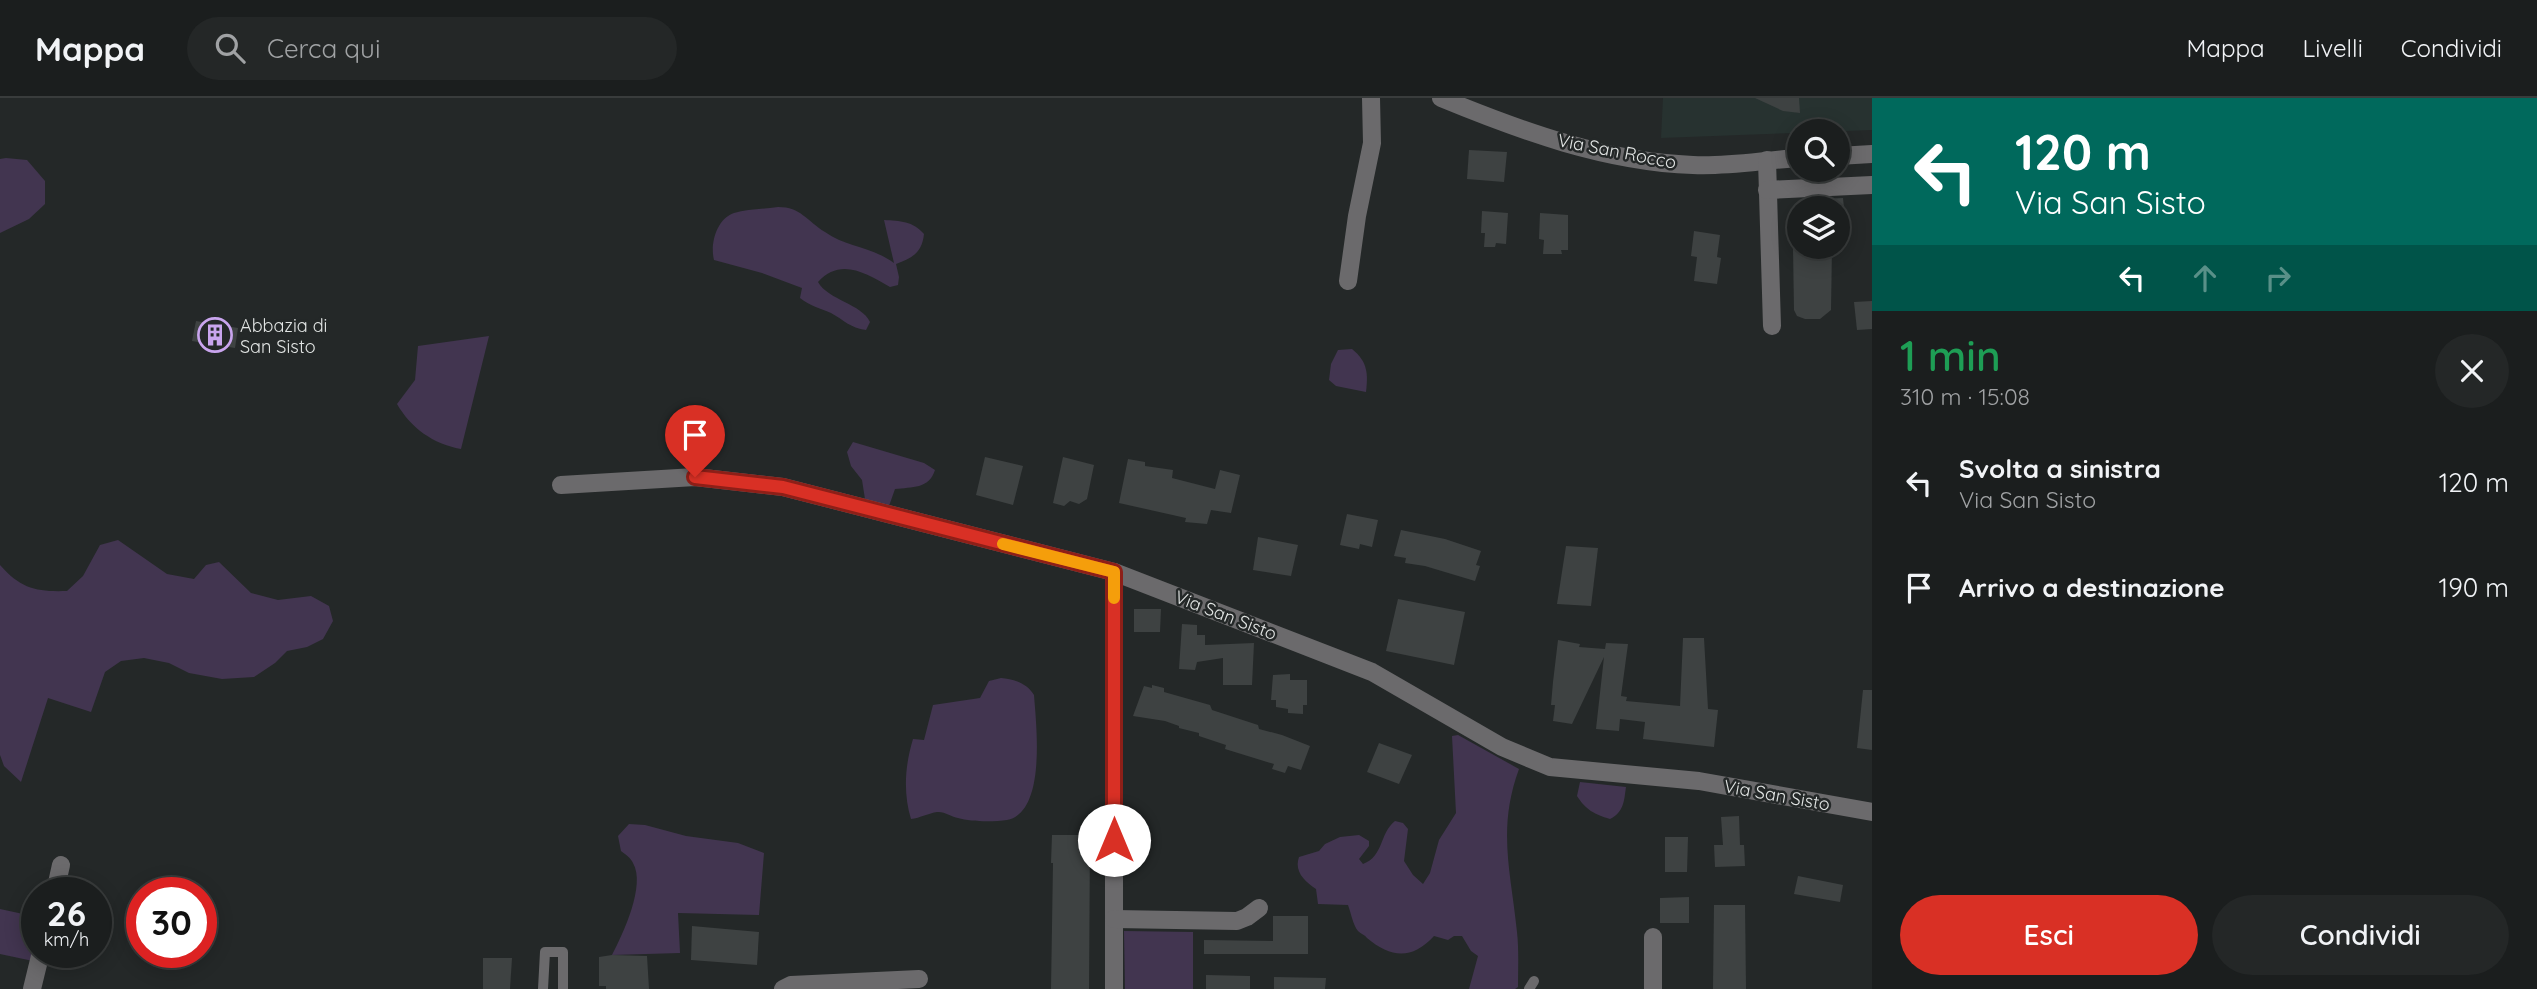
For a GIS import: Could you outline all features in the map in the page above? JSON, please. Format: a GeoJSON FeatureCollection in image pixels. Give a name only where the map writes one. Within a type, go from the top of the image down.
{"type":"FeatureCollection","features":[{"type":"Feature","properties":{"kind":"street"},"geometry":{"type":"LineString","coordinates":[[1348,281],[1357,216],[1372,143],[1371,98]]}},
{"type":"Feature","properties":{"kind":"street","name":"Via San Rocco"},"geometry":{"type":"LineString","coordinates":[[1441,98],[1502,123],[1568,144],[1656,162],[1695,166],[1787,159]]}},
{"type":"Feature","properties":{"kind":"street"},"geometry":{"type":"LineString","coordinates":[[1850,155],[1872,153]]}},
{"type":"Feature","properties":{"kind":"street"},"geometry":{"type":"LineString","coordinates":[[1767,160],[1772,326]]}},
{"type":"Feature","properties":{"kind":"street"},"geometry":{"type":"LineString","coordinates":[[1768,190],[1872,185]]}},
{"type":"Feature","properties":{"kind":"street","name":"Via San Sisto"},"geometry":{"type":"LineString","coordinates":[[561,485],[695,477],[783,487],[1114,572],[1372,672],[1502,747],[1550,767],[1699,781],[1872,812]]}},
{"type":"Feature","properties":{"kind":"street"},"geometry":{"type":"LineString","coordinates":[[1114,572],[1114,989]]}},
{"type":"Feature","properties":{"kind":"street"},"geometry":{"type":"LineString","coordinates":[[58,877],[61,865]]}},
{"type":"Feature","properties":{"kind":"street"},"geometry":{"type":"LineString","coordinates":[[1114,919],[1237,921],[1247,918],[1259,908]]}},
{"type":"Feature","properties":{"kind":"street"},"geometry":{"type":"LineString","coordinates":[[1653,937],[1653,989]]}},
{"type":"Feature","properties":{"kind":"street"},"geometry":{"type":"LineString","coordinates":[[32,989],[37,968]]}},
{"type":"Feature","properties":{"kind":"street"},"geometry":{"type":"LineString","coordinates":[[783,989],[791,985],[919,979]]}},
{"type":"Feature","properties":{"kind":"lane"},"geometry":{"type":"LineString","coordinates":[[544,989],[545,952],[563,952],[563,989]]}},
{"type":"Feature","properties":{"kind":"shaded area"},"geometry":{"type":"Polygon","coordinates":[[[1663,98],[1872,98],[1872,130],[1850,131],[1850,119],[1787,119],[1787,133],[1661,138],[1663,98]]]}},
{"type":"Feature","properties":{"kind":"shaded area"},"geometry":{"type":"Polygon","coordinates":[[[0,159],[27,160],[45,181],[45,204],[29,219],[0,233],[0,159]]]}},
{"type":"Feature","properties":{"kind":"shaded area"},"geometry":{"type":"Polygon","coordinates":[[[778,207],[793,209],[833,237],[876,253],[894,263],[884,220],[911,224],[924,234],[921,246],[915,254],[896,264],[898,285],[890,287],[862,273],[844,269],[826,274],[818,282],[829,293],[866,316],[870,322],[866,330],[851,326],[804,301],[800,298],[802,288],[762,273],[714,260],[716,233],[728,216],[778,207]]]}},
{"type":"Feature","properties":{"kind":"shaded area"},"geometry":{"type":"Polygon","coordinates":[[[489,336],[461,449],[432,439],[409,420],[397,404],[415,380],[418,346],[489,336]]]}},
{"type":"Feature","properties":{"kind":"shaded area"},"geometry":{"type":"Polygon","coordinates":[[[1352,349],[1366,369],[1366,392],[1336,386],[1329,380],[1331,364],[1338,350],[1352,349]]]}},
{"type":"Feature","properties":{"kind":"shaded area"},"geometry":{"type":"Polygon","coordinates":[[[853,442],[924,463],[935,470],[924,484],[895,489],[889,506],[865,499],[862,480],[851,466],[847,452],[853,442]]]}},
{"type":"Feature","properties":{"kind":"shaded area"},"geometry":{"type":"Polygon","coordinates":[[[118,540],[167,574],[194,579],[206,565],[219,562],[251,593],[278,600],[311,596],[329,606],[333,621],[323,639],[307,647],[287,651],[254,677],[222,679],[189,673],[169,663],[144,658],[121,661],[105,672],[91,712],[48,698],[21,782],[4,766],[0,755],[0,565],[15,579],[30,587],[47,591],[67,591],[83,576],[100,545],[118,540]]]}},
{"type":"Feature","properties":{"kind":"shaded area"},"geometry":{"type":"Polygon","coordinates":[[[1001,678],[1019,682],[1028,687],[1034,695],[1036,765],[1034,784],[1028,801],[1020,813],[1007,820],[969,820],[940,812],[911,819],[906,789],[908,759],[913,739],[924,740],[933,705],[980,698],[989,681],[1001,678]]]}},
{"type":"Feature","properties":{"kind":"shaded area"},"geometry":{"type":"Polygon","coordinates":[[[1458,735],[1519,769],[1512,791],[1507,831],[1518,946],[1518,987],[1515,989],[1469,989],[1478,956],[1471,951],[1462,936],[1454,936],[1448,940],[1434,936],[1418,949],[1401,954],[1384,950],[1358,931],[1348,905],[1318,904],[1316,889],[1304,879],[1298,867],[1299,857],[1319,851],[1325,844],[1340,837],[1359,835],[1369,841],[1369,846],[1359,859],[1363,864],[1375,856],[1386,832],[1395,821],[1403,823],[1408,829],[1404,861],[1423,884],[1430,873],[1439,840],[1456,813],[1452,736],[1458,735]]]}},
{"type":"Feature","properties":{"kind":"shaded area"},"geometry":{"type":"Polygon","coordinates":[[[1580,782],[1626,787],[1618,813],[1610,819],[1587,808],[1577,796],[1580,782]]]}},
{"type":"Feature","properties":{"kind":"shaded area"},"geometry":{"type":"Polygon","coordinates":[[[629,824],[738,843],[764,853],[759,915],[678,913],[680,953],[612,955],[632,909],[637,884],[633,863],[621,851],[618,836],[629,824]]]}},
{"type":"Feature","properties":{"kind":"shaded area"},"geometry":{"type":"Polygon","coordinates":[[[0,909],[21,914],[21,958],[0,954],[0,909]]]}},
{"type":"Feature","properties":{"kind":"shaded area"},"geometry":{"type":"Polygon","coordinates":[[[1124,931],[1193,932],[1193,989],[1125,989],[1124,931]]]}},
{"type":"Feature","properties":{"kind":"building"},"geometry":{"type":"Polygon","coordinates":[[[1755,98],[1799,98],[1800,113],[1783,111],[1755,98]]]}},
{"type":"Feature","properties":{"kind":"building"},"geometry":{"type":"Polygon","coordinates":[[[1469,150],[1507,152],[1504,182],[1467,179],[1469,150]]]}},
{"type":"Feature","properties":{"kind":"building"},"geometry":{"type":"Polygon","coordinates":[[[1482,211],[1508,213],[1506,244],[1496,243],[1495,247],[1484,247],[1485,233],[1481,233],[1482,211]]]}},
{"type":"Feature","properties":{"kind":"building"},"geometry":{"type":"Polygon","coordinates":[[[1540,213],[1568,215],[1568,250],[1561,250],[1562,254],[1543,254],[1544,240],[1539,239],[1540,213]]]}},
{"type":"Feature","properties":{"kind":"building"},"geometry":{"type":"Polygon","coordinates":[[[1694,231],[1720,235],[1717,257],[1721,258],[1717,284],[1694,281],[1697,257],[1691,256],[1694,231]]]}},
{"type":"Feature","properties":{"kind":"building"},"geometry":{"type":"Polygon","coordinates":[[[1793,259],[1832,259],[1831,310],[1820,319],[1805,319],[1797,316],[1794,310],[1793,259]]]}},
{"type":"Feature","properties":{"kind":"building"},"geometry":{"type":"Polygon","coordinates":[[[1872,301],[1872,329],[1857,330],[1854,302],[1872,301]]]}},
{"type":"Feature","properties":{"kind":"building","name":"Abbazia di San Sisto"},"geometry":{"type":"Polygon","coordinates":[[[196,321],[238,328],[235,348],[192,341],[196,321]]]}},
{"type":"Feature","properties":{"kind":"building"},"geometry":{"type":"Polygon","coordinates":[[[985,457],[1023,466],[1013,505],[976,495],[985,457]]]}},
{"type":"Feature","properties":{"kind":"building"},"geometry":{"type":"Polygon","coordinates":[[[1063,457],[1094,465],[1087,499],[1079,504],[1070,501],[1064,506],[1053,503],[1063,457]]]}},
{"type":"Feature","properties":{"kind":"building"},"geometry":{"type":"Polygon","coordinates":[[[1128,459],[1145,462],[1145,466],[1173,470],[1172,478],[1215,489],[1220,470],[1240,475],[1231,513],[1211,510],[1207,524],[1185,522],[1186,518],[1119,503],[1128,459]]]}},
{"type":"Feature","properties":{"kind":"building"},"geometry":{"type":"Polygon","coordinates":[[[1347,514],[1378,520],[1372,547],[1360,544],[1359,549],[1340,545],[1347,514]]]}},
{"type":"Feature","properties":{"kind":"building"},"geometry":{"type":"Polygon","coordinates":[[[1401,530],[1445,539],[1481,551],[1476,565],[1480,566],[1475,581],[1405,563],[1406,558],[1394,556],[1401,530]]]}},
{"type":"Feature","properties":{"kind":"building"},"geometry":{"type":"Polygon","coordinates":[[[1258,537],[1298,545],[1291,576],[1253,570],[1258,537]]]}},
{"type":"Feature","properties":{"kind":"building"},"geometry":{"type":"Polygon","coordinates":[[[1566,546],[1598,548],[1591,606],[1557,604],[1566,546]]]}},
{"type":"Feature","properties":{"kind":"building"},"geometry":{"type":"Polygon","coordinates":[[[1398,599],[1465,612],[1454,665],[1386,651],[1398,599]]]}},
{"type":"Feature","properties":{"kind":"building"},"geometry":{"type":"Polygon","coordinates":[[[1134,609],[1161,609],[1160,632],[1134,632],[1134,609]]]}},
{"type":"Feature","properties":{"kind":"building"},"geometry":{"type":"Polygon","coordinates":[[[1182,624],[1197,625],[1197,635],[1205,635],[1205,645],[1254,643],[1252,685],[1223,685],[1223,658],[1197,662],[1195,670],[1179,669],[1182,624]]]}},
{"type":"Feature","properties":{"kind":"building"},"geometry":{"type":"Polygon","coordinates":[[[1683,638],[1704,638],[1708,709],[1718,710],[1714,747],[1643,739],[1645,722],[1620,719],[1619,731],[1596,729],[1604,657],[1572,724],[1553,721],[1555,705],[1551,705],[1558,640],[1580,644],[1579,647],[1605,649],[1606,643],[1628,644],[1621,696],[1627,697],[1626,701],[1680,706],[1683,638]]]}},
{"type":"Feature","properties":{"kind":"building"},"geometry":{"type":"Polygon","coordinates":[[[1290,674],[1290,680],[1307,680],[1307,705],[1303,705],[1303,714],[1288,713],[1288,709],[1276,707],[1276,700],[1271,700],[1273,675],[1290,674]]]}},
{"type":"Feature","properties":{"kind":"building"},"geometry":{"type":"Polygon","coordinates":[[[1152,685],[1164,688],[1164,692],[1210,705],[1212,710],[1258,725],[1259,729],[1310,746],[1301,770],[1288,766],[1285,773],[1272,769],[1274,764],[1225,749],[1226,745],[1199,736],[1199,733],[1165,721],[1133,716],[1144,686],[1152,688],[1152,685]]]}},
{"type":"Feature","properties":{"kind":"building"},"geometry":{"type":"Polygon","coordinates":[[[1863,690],[1872,690],[1872,750],[1857,748],[1863,690]]]}},
{"type":"Feature","properties":{"kind":"building"},"geometry":{"type":"Polygon","coordinates":[[[1379,743],[1412,755],[1399,784],[1367,772],[1379,743]]]}},
{"type":"Feature","properties":{"kind":"building"},"geometry":{"type":"Polygon","coordinates":[[[1739,816],[1740,845],[1744,845],[1745,866],[1715,867],[1714,845],[1723,845],[1721,817],[1739,816]]]}},
{"type":"Feature","properties":{"kind":"building"},"geometry":{"type":"Polygon","coordinates":[[[1052,835],[1090,835],[1089,989],[1051,989],[1052,835]]]}},
{"type":"Feature","properties":{"kind":"building"},"geometry":{"type":"Polygon","coordinates":[[[1665,837],[1688,837],[1687,872],[1665,872],[1665,837]]]}},
{"type":"Feature","properties":{"kind":"building"},"geometry":{"type":"Polygon","coordinates":[[[1798,876],[1843,885],[1840,902],[1794,894],[1798,876]]]}},
{"type":"Feature","properties":{"kind":"building"},"geometry":{"type":"Polygon","coordinates":[[[1689,897],[1689,923],[1660,923],[1660,898],[1689,897]]]}},
{"type":"Feature","properties":{"kind":"building"},"geometry":{"type":"Polygon","coordinates":[[[1714,905],[1745,905],[1746,989],[1713,989],[1714,905]]]}},
{"type":"Feature","properties":{"kind":"building"},"geometry":{"type":"Polygon","coordinates":[[[1273,916],[1308,916],[1308,954],[1204,954],[1204,940],[1273,941],[1273,916]]]}},
{"type":"Feature","properties":{"kind":"building"},"geometry":{"type":"Polygon","coordinates":[[[692,926],[759,932],[757,965],[691,960],[692,926]]]}},
{"type":"Feature","properties":{"kind":"building"},"geometry":{"type":"Polygon","coordinates":[[[647,956],[649,989],[606,989],[606,986],[599,986],[599,957],[647,956]]]}},
{"type":"Feature","properties":{"kind":"building"},"geometry":{"type":"Polygon","coordinates":[[[483,958],[512,958],[510,989],[483,989],[483,958]]]}},
{"type":"Feature","properties":{"kind":"building"},"geometry":{"type":"Polygon","coordinates":[[[1206,975],[1250,976],[1250,989],[1206,989],[1206,975]]]}},
{"type":"Feature","properties":{"kind":"building"},"geometry":{"type":"Polygon","coordinates":[[[1274,977],[1326,978],[1325,989],[1274,989],[1274,977]]]}},
{"type":"Feature","properties":{"kind":"slow traffic"},"geometry":{"type":"LineString","coordinates":[[1003,544],[1114,572],[1114,598]]}},
{"type":"Feature","properties":{"kind":"place","name":"Abbazia di San Sisto"},"geometry":{"type":"Point","coordinates":[215,335]}},
{"type":"Feature","properties":{"kind":"route"},"geometry":{"type":"LineString","coordinates":[[695,477],[783,487],[1114,572],[1114,840]]}}]}
